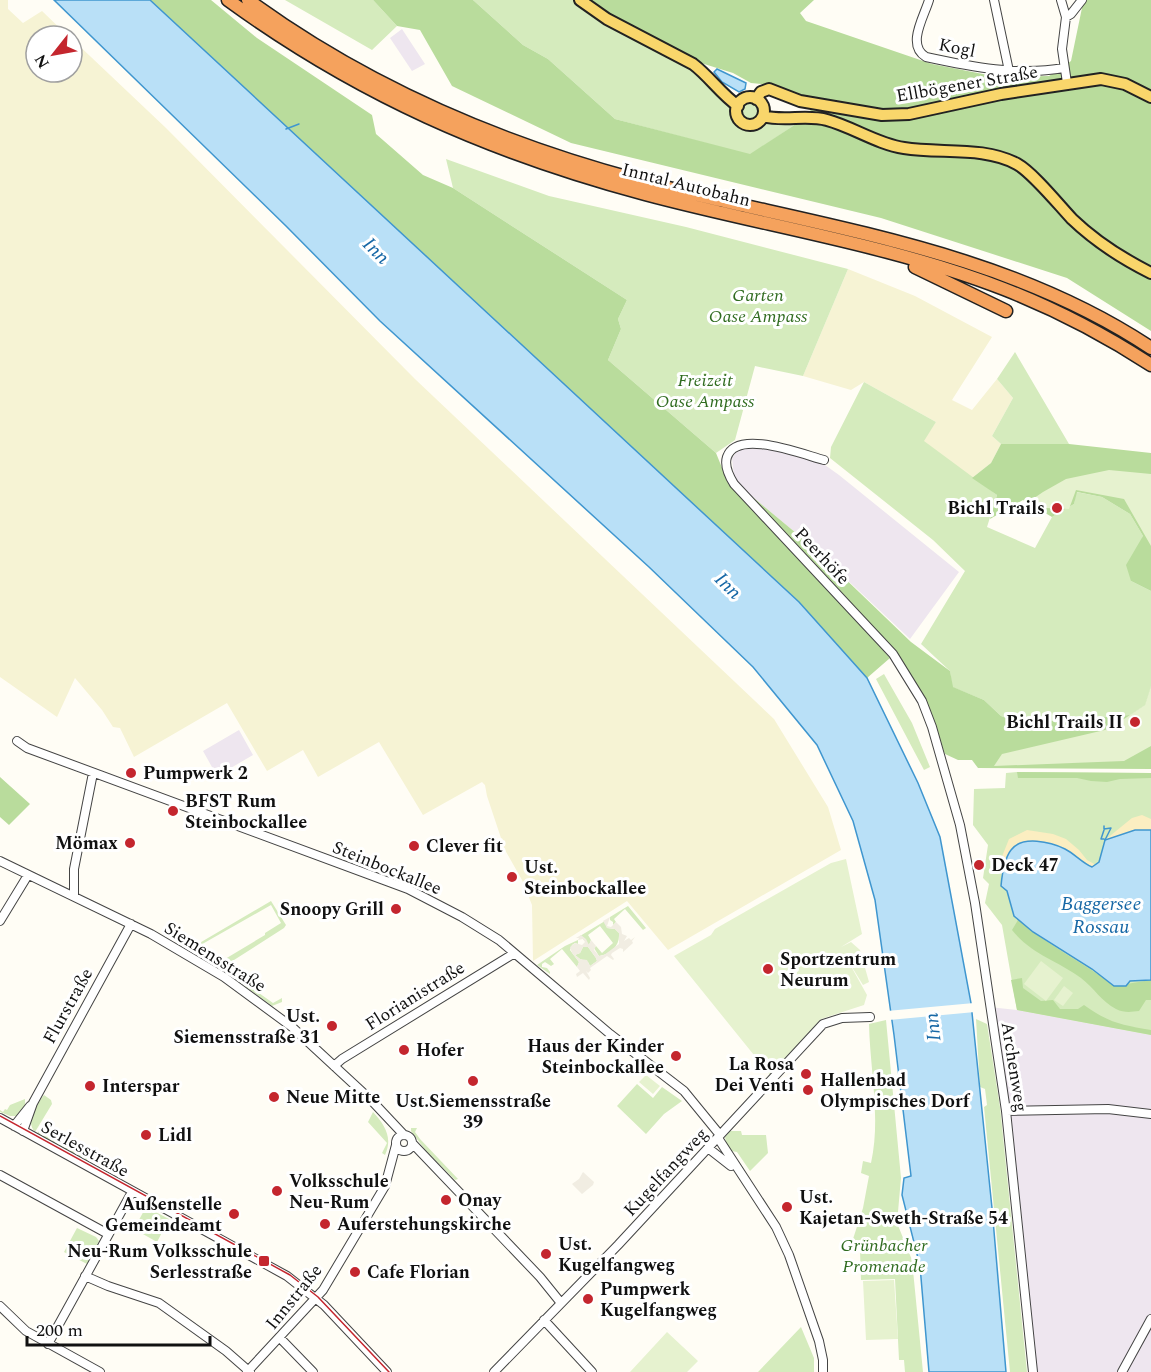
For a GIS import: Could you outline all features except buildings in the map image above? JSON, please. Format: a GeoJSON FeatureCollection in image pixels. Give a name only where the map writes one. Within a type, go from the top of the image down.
{"type":"FeatureCollection","features":[{"type":"Feature","properties":{"kind":"highway","name":"Inntal Autobahn"},"geometry":{"type":"LineString","coordinates":[[228,0],[325,65],[432,113],[636,179],[890,240],[972,263],[1012,277],[1086,309],[1151,348]]}},
{"type":"Feature","properties":{"kind":"highway","name":"Inntal Autobahn"},"geometry":{"type":"LineString","coordinates":[[248,0],[309,42],[411,104]]}},
{"type":"Feature","properties":{"kind":"highway","name":"Inntal Autobahn"},"geometry":{"type":"LineString","coordinates":[[432,113],[502,150],[594,180],[945,269],[1036,303],[1076,321],[1151,365]]}},
{"type":"Feature","properties":{"kind":"highway"},"geometry":{"type":"LineString","coordinates":[[885,252],[895,261],[915,267],[1006,311]]}},
{"type":"Feature","properties":{"kind":"main road"},"geometry":{"type":"LineString","coordinates":[[580,0],[608,19],[693,64],[738,106]]}},
{"type":"Feature","properties":{"kind":"main road","name":"Ellbögener Straße"},"geometry":{"type":"LineString","coordinates":[[756,99],[759,94],[769,90],[805,102],[882,115],[909,114],[1001,94],[1101,79],[1125,84],[1151,97]]}},
{"type":"Feature","properties":{"kind":"main road"},"geometry":{"type":"LineString","coordinates":[[745,98],[756,99],[763,105],[763,116],[754,125],[744,124],[738,117],[738,106],[745,98]]}},
{"type":"Feature","properties":{"kind":"main road"},"geometry":{"type":"LineString","coordinates":[[763,116],[779,119],[824,119],[894,146],[988,154],[1017,164],[1089,236],[1127,262],[1151,273]]}},
{"type":"Feature","properties":{"kind":"street","name":"Kogl"},"geometry":{"type":"LineString","coordinates":[[929,0],[917,39],[918,50],[923,56],[1009,71],[1046,71],[1064,68]]}},
{"type":"Feature","properties":{"kind":"street","name":"Kogl"},"geometry":{"type":"LineString","coordinates":[[994,0],[1009,71]]}},
{"type":"Feature","properties":{"kind":"street"},"geometry":{"type":"LineString","coordinates":[[1061,0],[1066,17],[1062,49],[1067,83]]}},
{"type":"Feature","properties":{"kind":"street"},"geometry":{"type":"LineString","coordinates":[[1066,17],[1071,15],[1082,0]]}},
{"type":"Feature","properties":{"kind":"street","name":"Peerhöfe"},"geometry":{"type":"LineString","coordinates":[[824,460],[768,445],[748,443],[732,450],[726,462],[734,484],[893,654],[922,701],[944,770]]}},
{"type":"Feature","properties":{"kind":"street","name":"Steinbockallee"},"geometry":{"type":"LineString","coordinates":[[17,741],[27,748],[93,773],[408,889],[499,940],[610,1034],[684,1091],[719,1136],[739,1173]]}},
{"type":"Feature","properties":{"kind":"street","name":"Archenweg"},"geometry":{"type":"LineString","coordinates":[[944,770],[960,825],[970,877],[1006,1112],[1034,1372]]}},
{"type":"Feature","properties":{"kind":"street"},"geometry":{"type":"LineString","coordinates":[[74,896],[74,869],[93,773]]}},
{"type":"Feature","properties":{"kind":"street","name":"Siemensstraße"},"geometry":{"type":"LineString","coordinates":[[0,861],[130,924],[224,977],[292,1027],[388,1118],[399,1139]]}},
{"type":"Feature","properties":{"kind":"street"},"geometry":{"type":"LineString","coordinates":[[64,891],[74,869]]}},
{"type":"Feature","properties":{"kind":"street"},"geometry":{"type":"LineString","coordinates":[[0,921],[28,874]]}},
{"type":"Feature","properties":{"kind":"street","name":"Flurstraße"},"geometry":{"type":"LineString","coordinates":[[23,1131],[33,1103],[130,924]]}},
{"type":"Feature","properties":{"kind":"street","name":"Florianistraße"},"geometry":{"type":"LineString","coordinates":[[334,1066],[513,954]]}},
{"type":"Feature","properties":{"kind":"street","name":"Kugelfangweg"},"geometry":{"type":"LineString","coordinates":[[494,1372],[823,1024],[842,1018],[870,1017]]}},
{"type":"Feature","properties":{"kind":"street","name":"Flurstraße"},"geometry":{"type":"LineString","coordinates":[[14,1126],[33,1103]]}},
{"type":"Feature","properties":{"kind":"street"},"geometry":{"type":"LineString","coordinates":[[1006,1112],[1108,1109],[1151,1114]]}},
{"type":"Feature","properties":{"kind":"street","name":"Serlesstraße"},"geometry":{"type":"LineString","coordinates":[[0,1120],[287,1276],[316,1298],[387,1372]]}},
{"type":"Feature","properties":{"kind":"street"},"geometry":{"type":"LineString","coordinates":[[407,1148],[409,1137],[399,1139],[399,1149],[407,1148],[428,1160],[540,1276],[561,1303]]}},
{"type":"Feature","properties":{"kind":"street","name":"Innstraße"},"geometry":{"type":"LineString","coordinates":[[248,1372],[316,1298],[385,1186],[399,1139]]}},
{"type":"Feature","properties":{"kind":"street","name":"Innstraße"},"geometry":{"type":"LineString","coordinates":[[390,1171],[407,1148]]}},
{"type":"Feature","properties":{"kind":"street"},"geometry":{"type":"LineString","coordinates":[[708,1148],[739,1173],[776,1227],[789,1255],[819,1341],[823,1360],[822,1372]]}},
{"type":"Feature","properties":{"kind":"street"},"geometry":{"type":"LineString","coordinates":[[0,1175],[108,1234]]}},
{"type":"Feature","properties":{"kind":"street"},"geometry":{"type":"LineString","coordinates":[[48,1344],[132,1192]]}},
{"type":"Feature","properties":{"kind":"street"},"geometry":{"type":"LineString","coordinates":[[85,1276],[159,1303],[226,1351],[248,1372]]}},
{"type":"Feature","properties":{"kind":"street"},"geometry":{"type":"LineString","coordinates":[[0,1306],[26,1331],[100,1372]]}},
{"type":"Feature","properties":{"kind":"street"},"geometry":{"type":"LineString","coordinates":[[1122,1372],[1151,1319]]}},
{"type":"Feature","properties":{"kind":"street"},"geometry":{"type":"LineString","coordinates":[[544,1320],[592,1372]]}},
{"type":"Feature","properties":{"kind":"street"},"geometry":{"type":"LineString","coordinates":[[280,1338],[308,1370]]}},
{"type":"Feature","properties":{"kind":"shaded area"},"geometry":{"type":"Polygon","coordinates":[[[0,0],[8,0],[8,9],[23,23],[42,11],[56,24],[24,24],[24,84],[84,84],[84,50],[166,128],[415,379],[774,719],[828,807],[841,850],[668,950],[627,901],[533,961],[532,905],[522,880],[505,850],[485,785],[482,782],[423,815],[379,742],[318,777],[303,750],[267,771],[227,703],[134,757],[120,728],[113,727],[75,678],[57,717],[0,677],[0,0]]]}},
{"type":"Feature","properties":{"kind":"shaded area"},"geometry":{"type":"Polygon","coordinates":[[[402,29],[425,64],[412,71],[390,38],[402,29]]]}},
{"type":"Feature","properties":{"kind":"shaded area"},"geometry":{"type":"Polygon","coordinates":[[[848,269],[915,296],[992,337],[952,400],[972,410],[997,379],[1013,398],[992,436],[1001,444],[991,463],[972,478],[923,441],[936,422],[864,382],[851,390],[803,376],[848,269]]]}},
{"type":"Feature","properties":{"kind":"shaded area"},"geometry":{"type":"Polygon","coordinates":[[[748,447],[780,450],[818,460],[959,572],[910,639],[808,543],[743,489],[734,477],[732,458],[738,450],[748,447]]]}},
{"type":"Feature","properties":{"kind":"shaded area"},"geometry":{"type":"Polygon","coordinates":[[[239,730],[253,755],[217,776],[203,751],[239,730]]]}},
{"type":"Feature","properties":{"kind":"shaded area"},"geometry":{"type":"Polygon","coordinates":[[[610,917],[607,926],[611,927],[616,922],[621,927],[622,934],[627,936],[624,941],[635,937],[633,943],[623,952],[620,948],[612,953],[613,960],[607,956],[590,968],[588,973],[586,971],[589,980],[583,973],[577,977],[576,974],[580,971],[577,967],[579,962],[570,947],[575,943],[582,945],[585,942],[583,939],[576,938],[581,935],[589,945],[591,940],[599,956],[619,944],[619,933],[615,929],[607,928],[603,921],[610,917]],[[583,947],[580,953],[575,955],[587,960],[590,966],[597,961],[588,947],[583,947]]]}},
{"type":"Feature","properties":{"kind":"shaded area"},"geometry":{"type":"Polygon","coordinates":[[[989,1007],[1017,1010],[1151,1035],[1151,1372],[1033,1372],[989,1007]]]}},
{"type":"Feature","properties":{"kind":"shaded area"},"geometry":{"type":"Polygon","coordinates":[[[583,1172],[594,1182],[582,1194],[572,1184],[583,1172]]]}},
{"type":"Feature","properties":{"kind":"green space"},"geometry":{"type":"Polygon","coordinates":[[[150,0],[211,0],[257,38],[372,115],[376,134],[423,175],[453,188],[627,300],[618,319],[621,329],[608,360],[716,453],[729,485],[805,563],[890,658],[867,678],[799,602],[150,0]]]}},
{"type":"Feature","properties":{"kind":"green space"},"geometry":{"type":"Polygon","coordinates":[[[285,0],[373,0],[397,26],[372,50],[285,0]]]}},
{"type":"Feature","properties":{"kind":"green space"},"geometry":{"type":"Polygon","coordinates":[[[373,0],[473,0],[523,45],[548,59],[615,119],[750,154],[796,124],[813,108],[771,85],[751,83],[733,73],[701,63],[613,17],[590,0],[814,0],[800,13],[806,21],[932,64],[998,77],[1049,76],[1071,61],[1083,3],[1087,0],[1151,0],[1151,331],[1067,278],[881,218],[571,143],[452,86],[420,30],[397,26],[373,0]]]}},
{"type":"Feature","properties":{"kind":"green space"},"geometry":{"type":"Polygon","coordinates":[[[473,0],[580,0],[740,102],[748,98],[758,100],[763,110],[759,123],[796,124],[750,155],[615,119],[548,59],[523,45],[473,0]]]}},
{"type":"Feature","properties":{"kind":"green space","name":"Garten Oase Ampass"},"geometry":{"type":"Polygon","coordinates":[[[446,159],[549,196],[686,227],[848,269],[803,376],[755,366],[735,440],[716,453],[608,360],[621,329],[618,319],[627,300],[453,188],[446,159]]]}},
{"type":"Feature","properties":{"kind":"green space"},"geometry":{"type":"Polygon","coordinates":[[[1015,352],[1069,444],[1001,444],[992,436],[1013,398],[997,379],[1015,352]]]}},
{"type":"Feature","properties":{"kind":"green space"},"geometry":{"type":"Polygon","coordinates":[[[864,382],[936,422],[924,441],[997,495],[987,527],[1035,548],[1052,517],[1074,504],[1076,492],[1102,497],[1130,514],[1143,536],[1131,581],[1151,591],[1151,686],[1145,705],[1130,715],[1022,723],[1001,716],[984,700],[952,687],[950,671],[921,644],[965,571],[933,540],[830,458],[831,447],[864,382]]]}},
{"type":"Feature","properties":{"kind":"green space"},"geometry":{"type":"Polygon","coordinates":[[[1001,444],[1069,444],[1151,453],[1151,591],[1131,581],[1126,565],[1143,536],[1130,514],[1102,497],[1077,492],[1074,504],[1052,517],[1023,500],[990,519],[997,495],[972,478],[991,463],[1001,444]]]}},
{"type":"Feature","properties":{"kind":"green space","name":"Bichl Trails"},"geometry":{"type":"Polygon","coordinates":[[[1109,470],[1151,474],[1151,546],[1124,499],[1076,490],[1069,509],[1021,507],[1066,479],[1109,470]]]}},
{"type":"Feature","properties":{"kind":"green space"},"geometry":{"type":"Polygon","coordinates":[[[743,489],[808,543],[911,642],[950,671],[953,687],[984,700],[1001,716],[1022,723],[1130,715],[1145,705],[1151,686],[1151,769],[978,768],[972,760],[958,760],[945,754],[924,700],[895,653],[743,489]]]}},
{"type":"Feature","properties":{"kind":"green space"},"geometry":{"type":"Polygon","coordinates":[[[884,674],[912,723],[930,767],[924,770],[876,679],[884,674]]]}},
{"type":"Feature","properties":{"kind":"green space","name":"Bichl Trails II"},"geometry":{"type":"Polygon","coordinates":[[[1151,686],[1151,746],[1124,761],[994,766],[1002,754],[1109,729],[1145,705],[1151,686]]]}},
{"type":"Feature","properties":{"kind":"green space"},"geometry":{"type":"Polygon","coordinates":[[[1017,772],[1151,773],[1151,778],[1120,779],[1107,782],[1077,778],[1018,778],[1017,772]]]}},
{"type":"Feature","properties":{"kind":"green space"},"geometry":{"type":"Polygon","coordinates":[[[1006,773],[1151,773],[1151,1035],[1017,1010],[1002,925],[985,903],[989,884],[983,878],[988,845],[973,825],[974,789],[1005,788],[1006,773]]]}},
{"type":"Feature","properties":{"kind":"green space"},"geometry":{"type":"Polygon","coordinates":[[[0,777],[30,804],[9,825],[0,817],[0,777]]]}},
{"type":"Feature","properties":{"kind":"green space","name":"Sportzentrum Neurum"},"geometry":{"type":"Polygon","coordinates":[[[846,859],[862,934],[841,947],[851,942],[860,950],[869,982],[863,985],[847,959],[867,995],[864,1005],[821,1019],[770,1075],[674,956],[711,935],[715,929],[831,863],[846,859]]]}},
{"type":"Feature","properties":{"kind":"green space"},"geometry":{"type":"Polygon","coordinates":[[[271,901],[286,925],[284,928],[223,967],[216,967],[198,954],[205,950],[215,965],[265,935],[281,923],[271,905],[190,951],[191,948],[271,901]]]}},
{"type":"Feature","properties":{"kind":"green space"},"geometry":{"type":"Polygon","coordinates":[[[628,906],[646,928],[643,930],[625,909],[614,919],[616,922],[613,925],[610,917],[628,906]]]}},
{"type":"Feature","properties":{"kind":"green space"},"geometry":{"type":"Polygon","coordinates":[[[1018,920],[1114,986],[1151,980],[1151,1000],[1146,1000],[1139,1011],[1125,1012],[1111,1006],[1081,978],[1020,939],[1012,930],[1018,920]]]}},
{"type":"Feature","properties":{"kind":"green space"},"geometry":{"type":"Polygon","coordinates":[[[605,921],[607,928],[615,929],[619,933],[619,938],[614,949],[599,956],[594,948],[596,946],[602,953],[613,943],[600,926],[588,935],[591,940],[589,945],[580,936],[605,921]]]}},
{"type":"Feature","properties":{"kind":"green space"},"geometry":{"type":"Polygon","coordinates":[[[578,940],[578,944],[572,945],[570,950],[579,962],[577,967],[562,949],[550,959],[554,964],[551,966],[545,962],[542,964],[542,967],[547,968],[550,974],[537,965],[565,946],[578,940]]]}},
{"type":"Feature","properties":{"kind":"green space"},"geometry":{"type":"Polygon","coordinates":[[[583,947],[588,947],[596,958],[597,961],[590,966],[588,962],[575,955],[580,953],[583,947]]]}},
{"type":"Feature","properties":{"kind":"green space"},"geometry":{"type":"Polygon","coordinates":[[[1041,961],[1063,978],[1046,1001],[1024,984],[1041,961]]]}},
{"type":"Feature","properties":{"kind":"green space"},"geometry":{"type":"Polygon","coordinates":[[[234,970],[239,979],[273,1003],[282,998],[282,1002],[272,1006],[231,976],[234,970]]]}},
{"type":"Feature","properties":{"kind":"green space"},"geometry":{"type":"Polygon","coordinates":[[[1022,978],[1023,988],[1041,1001],[1053,1000],[1060,1009],[1078,1009],[1084,1005],[1116,1022],[1151,1030],[1151,1035],[1017,1010],[1011,980],[1022,978]]]}},
{"type":"Feature","properties":{"kind":"green space"},"geometry":{"type":"Polygon","coordinates":[[[1064,986],[1073,993],[1063,1006],[1054,1000],[1064,986]]]}},
{"type":"Feature","properties":{"kind":"green space"},"geometry":{"type":"Polygon","coordinates":[[[976,1019],[987,1024],[1000,1107],[1027,1372],[1010,1372],[984,1107],[987,1105],[985,1089],[980,1087],[976,1019]]]}},
{"type":"Feature","properties":{"kind":"green space","name":"Grünbacher Promenade"},"geometry":{"type":"Polygon","coordinates":[[[886,1020],[901,1178],[897,1223],[912,1260],[923,1372],[905,1372],[904,1360],[899,1360],[895,1279],[861,1280],[860,1251],[853,1239],[863,1208],[869,1176],[861,1173],[863,1161],[871,1163],[874,1146],[875,1111],[869,1024],[886,1020]]]}},
{"type":"Feature","properties":{"kind":"green space"},"geometry":{"type":"Polygon","coordinates":[[[646,1075],[660,1086],[653,1094],[639,1082],[646,1075]]]}},
{"type":"Feature","properties":{"kind":"green space"},"geometry":{"type":"Polygon","coordinates":[[[637,1084],[653,1098],[662,1087],[682,1101],[664,1114],[646,1134],[617,1106],[637,1084]]]}},
{"type":"Feature","properties":{"kind":"green space"},"geometry":{"type":"Polygon","coordinates":[[[44,1095],[51,1100],[52,1104],[35,1132],[31,1118],[44,1095]]]}},
{"type":"Feature","properties":{"kind":"green space"},"geometry":{"type":"Polygon","coordinates":[[[25,1099],[25,1105],[16,1116],[0,1112],[0,1110],[3,1112],[10,1105],[25,1099]]]}},
{"type":"Feature","properties":{"kind":"green space"},"geometry":{"type":"Polygon","coordinates":[[[373,1112],[388,1137],[387,1149],[385,1155],[382,1153],[387,1143],[368,1122],[373,1112]]]}},
{"type":"Feature","properties":{"kind":"green space"},"geometry":{"type":"Polygon","coordinates":[[[411,1128],[417,1128],[415,1132],[420,1139],[458,1179],[455,1180],[426,1151],[411,1128]]]}},
{"type":"Feature","properties":{"kind":"green space"},"geometry":{"type":"Polygon","coordinates":[[[40,1129],[44,1135],[87,1157],[87,1160],[37,1134],[40,1129]]]}},
{"type":"Feature","properties":{"kind":"green space"},"geometry":{"type":"Polygon","coordinates":[[[730,1131],[741,1131],[742,1135],[766,1135],[768,1153],[750,1171],[737,1152],[731,1151],[726,1143],[725,1137],[730,1131]]]}},
{"type":"Feature","properties":{"kind":"green space"},"geometry":{"type":"Polygon","coordinates":[[[146,1207],[169,1219],[157,1242],[134,1229],[146,1207]]]}},
{"type":"Feature","properties":{"kind":"green space"},"geometry":{"type":"Polygon","coordinates":[[[77,1228],[96,1237],[99,1241],[87,1264],[64,1252],[77,1228]]]}},
{"type":"Feature","properties":{"kind":"green space"},"geometry":{"type":"Polygon","coordinates":[[[894,1280],[898,1339],[866,1340],[863,1281],[894,1280]]]}},
{"type":"Feature","properties":{"kind":"green space"},"geometry":{"type":"Polygon","coordinates":[[[801,1327],[814,1358],[814,1372],[758,1372],[801,1327]]]}},
{"type":"Feature","properties":{"kind":"green space"},"geometry":{"type":"Polygon","coordinates":[[[667,1332],[698,1361],[687,1372],[630,1372],[667,1332]]]}},
{"type":"Feature","properties":{"kind":"sand"},"geometry":{"type":"Polygon","coordinates":[[[1142,815],[1151,819],[1151,830],[1135,830],[1105,840],[1132,818],[1142,815]]]}},
{"type":"Feature","properties":{"kind":"sand"},"geometry":{"type":"Polygon","coordinates":[[[1027,830],[1053,834],[1066,839],[1087,860],[1096,865],[1092,867],[1064,848],[1046,842],[1007,858],[1002,878],[999,864],[1009,839],[1027,830]]]}},
{"type":"Feature","properties":{"kind":"water","name":"Inn"},"geometry":{"type":"Polygon","coordinates":[[[54,0],[150,0],[799,602],[867,678],[918,783],[940,837],[971,1003],[1006,1372],[929,1372],[920,1266],[902,1195],[904,1178],[911,1176],[875,900],[853,821],[817,745],[753,667],[649,567],[380,321],[84,29],[84,24],[79,24],[54,0]]]}},
{"type":"Feature","properties":{"kind":"water"},"geometry":{"type":"Polygon","coordinates":[[[717,69],[746,83],[745,89],[739,92],[722,82],[714,72],[717,69]]]}},
{"type":"Feature","properties":{"kind":"water","name":"Baggersee Rossau"},"geometry":{"type":"Polygon","coordinates":[[[1135,830],[1151,830],[1151,980],[1130,981],[1126,986],[1114,986],[1092,969],[1033,932],[1014,916],[1007,891],[1001,886],[1002,877],[1005,862],[1016,845],[1037,841],[1059,846],[1092,867],[1099,862],[1105,840],[1135,830]]]}},
{"type":"Feature","properties":{"kind":"pier"},"geometry":{"type":"Polygon","coordinates":[[[974,1003],[975,1012],[889,1020],[887,1011],[974,1003]]]}},
{"type":"Feature","properties":{"kind":"waterway"},"geometry":{"type":"LineString","coordinates":[[286,129],[299,124]]}},
{"type":"Feature","properties":{"kind":"waterway"},"geometry":{"type":"LineString","coordinates":[[1104,826],[1104,829],[1111,828],[1105,840]]}},
{"type":"Feature","properties":{"kind":"waterway"},"geometry":{"type":"LineString","coordinates":[[1104,830],[1101,839],[1104,839]]}},
{"type":"Feature","properties":{"kind":"tram line"},"geometry":{"type":"LineString","coordinates":[[0,1116],[290,1275],[318,1297],[389,1372]]}},
{"type":"Feature","properties":{"kind":"place","name":"Bichl Trails"},"geometry":{"type":"Point","coordinates":[1057,508]}},
{"type":"Feature","properties":{"kind":"place","name":"Bichl Trails II"},"geometry":{"type":"Point","coordinates":[1135,722]}},
{"type":"Feature","properties":{"kind":"place","name":"Pumpwerk 2"},"geometry":{"type":"Point","coordinates":[131,773]}},
{"type":"Feature","properties":{"kind":"place","name":"BFST Rum Steinbockallee"},"geometry":{"type":"Point","coordinates":[173,811]}},
{"type":"Feature","properties":{"kind":"place","name":"Mömax"},"geometry":{"type":"Point","coordinates":[130,843]}},
{"type":"Feature","properties":{"kind":"place","name":"Clever fit"},"geometry":{"type":"Point","coordinates":[414,846]}},
{"type":"Feature","properties":{"kind":"place","name":"Deck 47"},"geometry":{"type":"Point","coordinates":[979,865]}},
{"type":"Feature","properties":{"kind":"place","name":"Ust. Steinbockallee"},"geometry":{"type":"Point","coordinates":[512,877]}},
{"type":"Feature","properties":{"kind":"place","name":"Snoopy Grill"},"geometry":{"type":"Point","coordinates":[396,909]}},
{"type":"Feature","properties":{"kind":"place","name":"Sportzentrum Neurum"},"geometry":{"type":"Point","coordinates":[768,969]}},
{"type":"Feature","properties":{"kind":"place","name":"Ust. Siemensstraße 31"},"geometry":{"type":"Point","coordinates":[332,1026]}},
{"type":"Feature","properties":{"kind":"place","name":"Hofer"},"geometry":{"type":"Point","coordinates":[404,1050]}},
{"type":"Feature","properties":{"kind":"place","name":"Haus der Kinder Steinbockallee"},"geometry":{"type":"Point","coordinates":[676,1056]}},
{"type":"Feature","properties":{"kind":"place","name":"La Rosa Dei Venti"},"geometry":{"type":"Point","coordinates":[806,1074]}},
{"type":"Feature","properties":{"kind":"place","name":"Ust.Siemensstraße 39"},"geometry":{"type":"Point","coordinates":[473,1081]}},
{"type":"Feature","properties":{"kind":"place","name":"Interspar"},"geometry":{"type":"Point","coordinates":[90,1086]}},
{"type":"Feature","properties":{"kind":"place","name":"Hallenbad Olympisches Dorf"},"geometry":{"type":"Point","coordinates":[808,1090]}},
{"type":"Feature","properties":{"kind":"place","name":"Neue Mitte"},"geometry":{"type":"Point","coordinates":[274,1097]}},
{"type":"Feature","properties":{"kind":"place","name":"Lidl"},"geometry":{"type":"Point","coordinates":[146,1135]}},
{"type":"Feature","properties":{"kind":"place","name":"Volksschule Neu-Rum"},"geometry":{"type":"Point","coordinates":[277,1191]}},
{"type":"Feature","properties":{"kind":"place","name":"Onay"},"geometry":{"type":"Point","coordinates":[446,1200]}},
{"type":"Feature","properties":{"kind":"place","name":"Ust. Kajetan-Sweth-Straße 54"},"geometry":{"type":"Point","coordinates":[787,1207]}},
{"type":"Feature","properties":{"kind":"place","name":"Außenstelle Gemeindeamt"},"geometry":{"type":"Point","coordinates":[234,1214]}},
{"type":"Feature","properties":{"kind":"place","name":"Auferstehungskirche"},"geometry":{"type":"Point","coordinates":[325,1224]}},
{"type":"Feature","properties":{"kind":"place","name":"Ust. Kugelfangweg"},"geometry":{"type":"Point","coordinates":[546,1254]}},
{"type":"Feature","properties":{"kind":"place","name":"Neu-Rum Volksschule Serlesstraße"},"geometry":{"type":"Point","coordinates":[264,1261]}},
{"type":"Feature","properties":{"kind":"place","name":"Cafe Florian"},"geometry":{"type":"Point","coordinates":[355,1272]}},
{"type":"Feature","properties":{"kind":"place","name":"Pumpwerk Kugelfangweg"},"geometry":{"type":"Point","coordinates":[588,1299]}},
{"type":"Feature","properties":{"kind":"park label","name":"Freizeit Oase Ampass"},"geometry":{"type":"Point","coordinates":[705,390]}}]}
